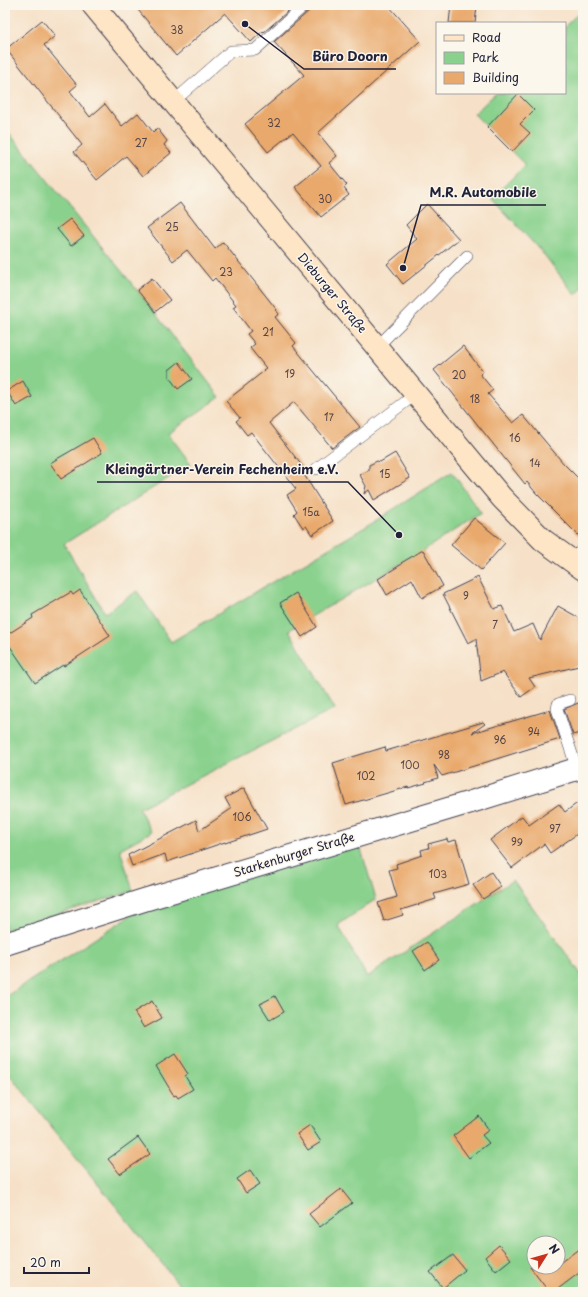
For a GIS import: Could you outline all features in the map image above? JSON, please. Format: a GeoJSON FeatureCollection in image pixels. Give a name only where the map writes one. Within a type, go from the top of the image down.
{"type":"FeatureCollection","features":[{"type":"Feature","properties":{"kind":"street","name":"Dieburger Straße"},"geometry":{"type":"LineString","coordinates":[[93,5],[502,498],[543,540],[579,560]]}},
{"type":"Feature","properties":{"kind":"street","name":"Starkenburger Straße"},"geometry":{"type":"LineString","coordinates":[[5,944],[144,900],[479,800],[580,768]]}},
{"type":"Feature","properties":{"kind":"lane"},"geometry":{"type":"LineString","coordinates":[[173,102],[231,51],[255,50],[305,5]]}},
{"type":"Feature","properties":{"kind":"lane"},"geometry":{"type":"LineString","coordinates":[[377,347],[467,256]]}},
{"type":"Feature","properties":{"kind":"lane"},"geometry":{"type":"LineString","coordinates":[[316,469],[416,394]]}},
{"type":"Feature","properties":{"kind":"lane"},"geometry":{"type":"LineString","coordinates":[[570,700],[558,704],[557,709],[580,768]]}},
{"type":"Feature","properties":{"kind":"green space"},"geometry":{"type":"Polygon","coordinates":[[[583,9],[583,288],[575,295],[546,257],[492,198],[525,165],[474,114],[495,94],[566,94],[566,25],[583,9]]]}},
{"type":"Feature","properties":{"kind":"green space"},"geometry":{"type":"Polygon","coordinates":[[[5,128],[137,290],[220,397],[168,433],[191,464],[64,544],[105,613],[137,591],[171,642],[367,526],[452,472],[481,513],[424,550],[289,630],[335,709],[139,808],[151,832],[120,849],[133,891],[5,930],[5,128]]]}},
{"type":"Feature","properties":{"kind":"green space"},"geometry":{"type":"Polygon","coordinates":[[[359,843],[376,899],[338,925],[367,977],[513,880],[583,977],[583,1292],[185,1292],[5,1069],[5,997],[139,910],[359,843]]]}},
{"type":"Feature","properties":{"kind":"building"},"geometry":{"type":"Polygon","coordinates":[[[134,5],[295,5],[251,42],[225,13],[176,56],[134,5]]]}},
{"type":"Feature","properties":{"kind":"building"},"geometry":{"type":"Polygon","coordinates":[[[312,5],[388,5],[420,41],[318,133],[337,156],[329,163],[347,185],[344,188],[349,195],[321,217],[295,187],[321,166],[293,132],[268,152],[245,124],[304,75],[274,42],[310,10],[312,5]]]}},
{"type":"Feature","properties":{"kind":"building"},"geometry":{"type":"Polygon","coordinates":[[[451,5],[477,6],[475,22],[449,22],[451,5]]]}},
{"type":"Feature","properties":{"kind":"building"},"geometry":{"type":"Polygon","coordinates":[[[42,20],[55,36],[44,45],[77,85],[70,91],[90,117],[105,104],[122,126],[138,113],[153,132],[157,128],[167,141],[164,145],[171,153],[143,176],[126,156],[97,180],[74,152],[82,145],[6,49],[42,20]]]}},
{"type":"Feature","properties":{"kind":"building"},"geometry":{"type":"Polygon","coordinates":[[[518,94],[534,110],[520,124],[530,133],[512,152],[487,127],[518,94]]]}},
{"type":"Feature","properties":{"kind":"building"},"geometry":{"type":"Polygon","coordinates":[[[180,203],[215,249],[223,242],[277,310],[279,314],[275,317],[296,343],[293,346],[360,427],[332,448],[294,402],[269,423],[306,471],[303,473],[333,521],[312,535],[306,526],[303,528],[294,514],[297,511],[287,495],[296,489],[251,432],[247,435],[236,421],[240,418],[226,401],[266,368],[250,348],[255,344],[247,334],[251,331],[233,307],[236,305],[215,278],[212,281],[187,250],[173,261],[147,228],[180,203]]]}},
{"type":"Feature","properties":{"kind":"building"},"geometry":{"type":"Polygon","coordinates":[[[427,204],[459,239],[403,284],[387,264],[417,239],[406,225],[427,204]]]}},
{"type":"Feature","properties":{"kind":"building"},"geometry":{"type":"Polygon","coordinates":[[[70,219],[84,236],[71,246],[57,229],[70,219]]]}},
{"type":"Feature","properties":{"kind":"building"},"geometry":{"type":"Polygon","coordinates":[[[152,278],[170,300],[155,312],[137,290],[152,278]]]}},
{"type":"Feature","properties":{"kind":"building"},"geometry":{"type":"Polygon","coordinates":[[[463,346],[483,372],[480,374],[493,390],[488,394],[513,423],[523,415],[564,464],[583,483],[583,540],[527,482],[525,484],[434,370],[463,346]]]}},
{"type":"Feature","properties":{"kind":"building"},"geometry":{"type":"Polygon","coordinates":[[[179,362],[192,379],[178,389],[169,377],[169,370],[179,362]]]}},
{"type":"Feature","properties":{"kind":"building"},"geometry":{"type":"Polygon","coordinates":[[[23,381],[32,397],[16,406],[7,391],[23,381]]]}},
{"type":"Feature","properties":{"kind":"building"},"geometry":{"type":"Polygon","coordinates":[[[93,438],[102,453],[61,479],[50,463],[93,438]]]}},
{"type":"Feature","properties":{"kind":"building"},"geometry":{"type":"Polygon","coordinates":[[[395,453],[410,478],[374,500],[369,490],[364,494],[366,486],[360,475],[369,470],[369,465],[377,461],[380,462],[395,453]]]}},
{"type":"Feature","properties":{"kind":"building"},"geometry":{"type":"Polygon","coordinates":[[[474,518],[505,543],[481,570],[451,545],[474,518]]]}},
{"type":"Feature","properties":{"kind":"building"},"geometry":{"type":"Polygon","coordinates":[[[423,550],[443,586],[422,598],[412,579],[387,595],[378,579],[423,550]]]}},
{"type":"Feature","properties":{"kind":"building"},"geometry":{"type":"Polygon","coordinates":[[[478,577],[494,609],[502,606],[514,632],[533,624],[540,640],[558,606],[583,620],[583,665],[529,678],[535,687],[521,697],[503,672],[481,681],[476,639],[468,643],[443,594],[478,577]]]}},
{"type":"Feature","properties":{"kind":"building"},"geometry":{"type":"Polygon","coordinates":[[[80,590],[110,636],[35,683],[5,639],[5,636],[33,618],[32,615],[71,592],[73,595],[80,590]]]}},
{"type":"Feature","properties":{"kind":"building"},"geometry":{"type":"Polygon","coordinates":[[[296,593],[317,627],[302,637],[280,603],[296,593]]]}},
{"type":"Feature","properties":{"kind":"building"},"geometry":{"type":"Polygon","coordinates":[[[583,701],[583,732],[573,735],[564,709],[583,701]]]}},
{"type":"Feature","properties":{"kind":"building"},"geometry":{"type":"Polygon","coordinates":[[[550,710],[560,739],[442,776],[434,765],[438,778],[425,782],[426,783],[346,805],[333,763],[385,747],[386,751],[483,722],[485,724],[472,733],[550,710]]]}},
{"type":"Feature","properties":{"kind":"building"},"geometry":{"type":"Polygon","coordinates":[[[244,788],[267,829],[167,862],[165,854],[132,866],[128,855],[196,820],[199,831],[231,809],[225,798],[244,788]]]}},
{"type":"Feature","properties":{"kind":"building"},"geometry":{"type":"Polygon","coordinates":[[[583,799],[583,830],[550,853],[544,844],[512,868],[490,840],[522,816],[529,825],[559,804],[565,812],[583,799]]]}},
{"type":"Feature","properties":{"kind":"building"},"geometry":{"type":"Polygon","coordinates":[[[447,839],[448,842],[456,840],[469,884],[434,894],[436,899],[401,910],[403,915],[384,921],[378,903],[397,897],[389,870],[397,868],[396,864],[422,855],[421,850],[429,848],[428,844],[447,839]]]}},
{"type":"Feature","properties":{"kind":"building"},"geometry":{"type":"Polygon","coordinates":[[[491,872],[501,887],[483,899],[473,885],[491,872]]]}},
{"type":"Feature","properties":{"kind":"building"},"geometry":{"type":"Polygon","coordinates":[[[427,942],[439,960],[425,970],[413,951],[427,942]]]}},
{"type":"Feature","properties":{"kind":"building"},"geometry":{"type":"Polygon","coordinates":[[[275,996],[284,1012],[270,1020],[260,1004],[275,996]]]}},
{"type":"Feature","properties":{"kind":"building"},"geometry":{"type":"Polygon","coordinates":[[[152,1001],[162,1018],[144,1028],[134,1012],[152,1001]]]}},
{"type":"Feature","properties":{"kind":"building"},"geometry":{"type":"Polygon","coordinates":[[[175,1054],[188,1074],[185,1076],[193,1089],[178,1098],[176,1095],[174,1096],[156,1066],[175,1054]]]}},
{"type":"Feature","properties":{"kind":"building"},"geometry":{"type":"Polygon","coordinates":[[[479,1116],[489,1130],[482,1135],[489,1143],[469,1158],[453,1136],[479,1116]]]}},
{"type":"Feature","properties":{"kind":"building"},"geometry":{"type":"Polygon","coordinates":[[[310,1125],[321,1142],[308,1150],[297,1134],[310,1125]]]}},
{"type":"Feature","properties":{"kind":"building"},"geometry":{"type":"Polygon","coordinates":[[[138,1137],[150,1154],[120,1174],[108,1159],[138,1137]]]}},
{"type":"Feature","properties":{"kind":"building"},"geometry":{"type":"Polygon","coordinates":[[[250,1170],[260,1184],[246,1193],[237,1179],[250,1170]]]}},
{"type":"Feature","properties":{"kind":"building"},"geometry":{"type":"Polygon","coordinates":[[[341,1189],[352,1203],[320,1227],[309,1214],[341,1189]]]}},
{"type":"Feature","properties":{"kind":"building"},"geometry":{"type":"Polygon","coordinates":[[[499,1245],[511,1259],[496,1271],[485,1257],[499,1245]]]}},
{"type":"Feature","properties":{"kind":"building"},"geometry":{"type":"Polygon","coordinates":[[[583,1246],[583,1270],[554,1292],[549,1292],[536,1275],[566,1275],[566,1258],[583,1246]]]}},
{"type":"Feature","properties":{"kind":"building"},"geometry":{"type":"Polygon","coordinates":[[[453,1255],[465,1270],[443,1288],[430,1272],[453,1255]]]}},
{"type":"Feature","properties":{"kind":"place","name":"Büro Doorn"},"geometry":{"type":"Point","coordinates":[245,24]}},
{"type":"Feature","properties":{"kind":"place","name":"M.R. Automobile"},"geometry":{"type":"Point","coordinates":[403,268]}},
{"type":"Feature","properties":{"kind":"place","name":"Kleingärtner-Verein Fechenheim e.V."},"geometry":{"type":"Point","coordinates":[399,535]}}]}
